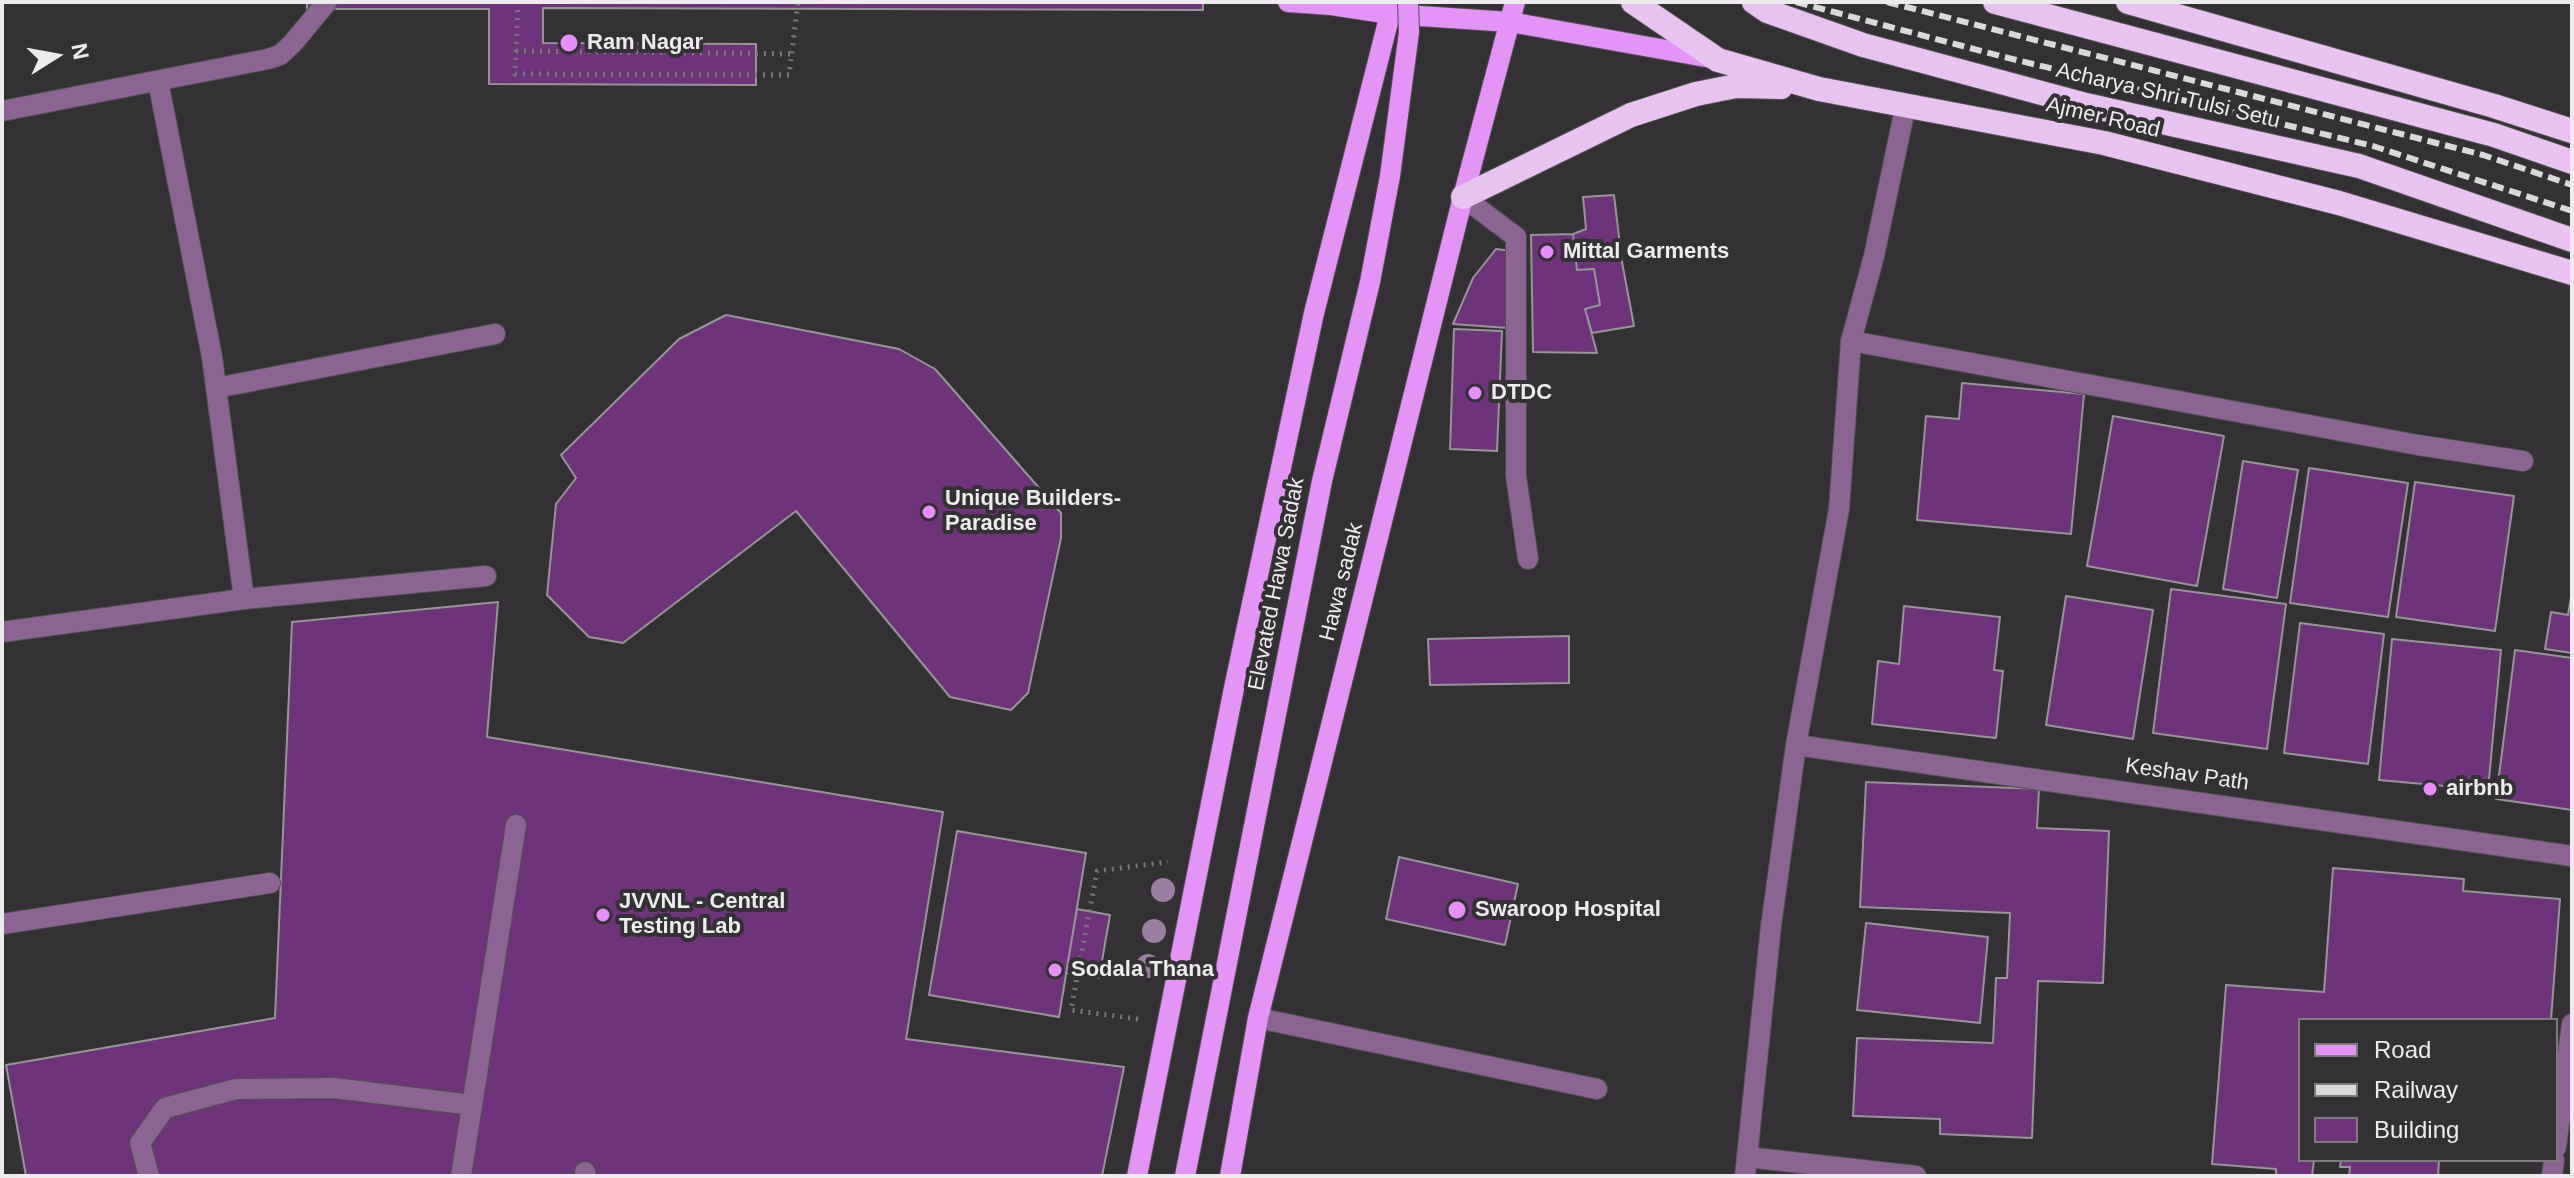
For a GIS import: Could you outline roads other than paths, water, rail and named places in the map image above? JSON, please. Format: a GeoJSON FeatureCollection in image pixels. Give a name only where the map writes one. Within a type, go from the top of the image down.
{"type":"FeatureCollection","features":[{"type":"Feature","properties":{"kind":"highway","name":"Ajmer Road"},"geometry":{"type":"LineString","coordinates":[[1633,2],[1718,60],[1819,89],[2104,143],[2339,203],[2572,273]]}},
{"type":"Feature","properties":{"kind":"highway","name":"Acharya Shri Tulsi Setu"},"geometry":{"type":"LineString","coordinates":[[1754,2],[1767,11],[1863,45],[2086,105],[2359,166],[2572,240]]}},
{"type":"Feature","properties":{"kind":"highway","name":"Acharya Shri Tulsi Setu"},"geometry":{"type":"LineString","coordinates":[[1995,2],[2494,135],[2572,162]]}},
{"type":"Feature","properties":{"kind":"highway"},"geometry":{"type":"LineString","coordinates":[[2128,2],[2572,131]]}},
{"type":"Feature","properties":{"kind":"highway"},"geometry":{"type":"LineString","coordinates":[[1463,197],[1631,115],[1696,94],[1736,86],[1819,89]]}},
{"type":"Feature","properties":{"kind":"main road"},"geometry":{"type":"LineString","coordinates":[[1288,2],[1513,12],[1718,60]]}},
{"type":"Feature","properties":{"kind":"main road","name":"Elevated Hawa Sadak"},"geometry":{"type":"LineString","coordinates":[[1185,1176],[1322,481],[1370,282],[1387,191],[1409,32],[1408,2]]}},
{"type":"Feature","properties":{"kind":"main road"},"geometry":{"type":"LineString","coordinates":[[1137,1176],[1314,313],[1393,8]]}},
{"type":"Feature","properties":{"kind":"main road","name":"Hawa sadak"},"geometry":{"type":"LineString","coordinates":[[1230,1176],[1258,1018],[1463,197],[1513,12]]}},
{"type":"Feature","properties":{"kind":"street"},"geometry":{"type":"LineString","coordinates":[[2,111],[280,55],[327,2]]}},
{"type":"Feature","properties":{"kind":"street"},"geometry":{"type":"LineString","coordinates":[[158,81],[216,388],[244,599]]}},
{"type":"Feature","properties":{"kind":"street"},"geometry":{"type":"LineString","coordinates":[[1906,104],[1874,256],[1851,341],[1839,509],[1796,745],[1771,926],[1746,1166],[1916,1176]]}},
{"type":"Feature","properties":{"kind":"street"},"geometry":{"type":"LineString","coordinates":[[1463,197],[1516,237],[1516,476],[1528,559]]}},
{"type":"Feature","properties":{"kind":"street"},"geometry":{"type":"LineString","coordinates":[[216,388],[495,334]]}},
{"type":"Feature","properties":{"kind":"street"},"geometry":{"type":"LineString","coordinates":[[1851,341],[2418,445],[2523,461]]}},
{"type":"Feature","properties":{"kind":"street"},"geometry":{"type":"LineString","coordinates":[[2,632],[244,599],[486,576]]}},
{"type":"Feature","properties":{"kind":"street","name":"Keshav Path"},"geometry":{"type":"LineString","coordinates":[[1796,745],[2572,856]]}},
{"type":"Feature","properties":{"kind":"street"},"geometry":{"type":"LineString","coordinates":[[461,1176],[516,825]]}},
{"type":"Feature","properties":{"kind":"street"},"geometry":{"type":"LineString","coordinates":[[2,924],[270,883]]}},
{"type":"Feature","properties":{"kind":"street"},"geometry":{"type":"LineString","coordinates":[[1258,1018],[1597,1089]]}},
{"type":"Feature","properties":{"kind":"street"},"geometry":{"type":"LineString","coordinates":[[2558,1132],[2572,1024]]}},
{"type":"Feature","properties":{"kind":"street"},"geometry":{"type":"LineString","coordinates":[[149,1176],[140,1143],[165,1108],[236,1089],[334,1088],[472,1105]]}},
{"type":"Feature","properties":{"kind":"railway"},"geometry":{"type":"LineString","coordinates":[[1796,2],[2004,57],[2373,146],[2572,211]]}},
{"type":"Feature","properties":{"kind":"railway"},"geometry":{"type":"LineString","coordinates":[[1887,2],[2483,155],[2572,185]]}},
{"type":"Feature","properties":{"kind":"place","name":"Ram Nagar"},"geometry":{"type":"Point","coordinates":[569,43]}},
{"type":"Feature","properties":{"kind":"place","name":"Mittal Garments"},"geometry":{"type":"Point","coordinates":[1547,252]}},
{"type":"Feature","properties":{"kind":"place","name":"DTDC"},"geometry":{"type":"Point","coordinates":[1475,393]}},
{"type":"Feature","properties":{"kind":"place","name":"Unique Builders- Paradise"},"geometry":{"type":"Point","coordinates":[929,512]}},
{"type":"Feature","properties":{"kind":"place","name":"airbnb"},"geometry":{"type":"Point","coordinates":[2430,789]}},
{"type":"Feature","properties":{"kind":"place","name":"Swaroop Hospital"},"geometry":{"type":"Point","coordinates":[1457,910]}},
{"type":"Feature","properties":{"kind":"place","name":"JVVNL - Central Testing Lab"},"geometry":{"type":"Point","coordinates":[603,915]}},
{"type":"Feature","properties":{"kind":"place","name":"Sodala Thana"},"geometry":{"type":"Point","coordinates":[1055,970]}}]}
